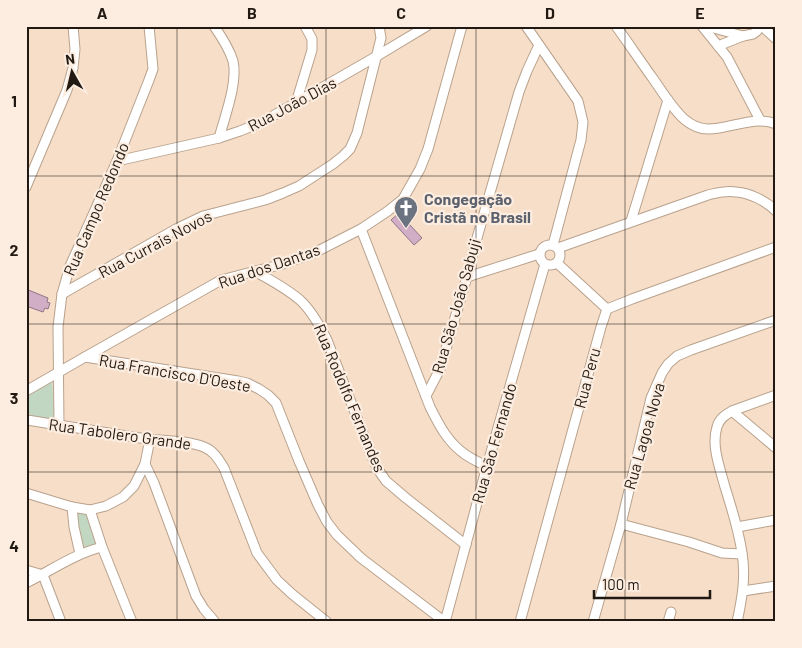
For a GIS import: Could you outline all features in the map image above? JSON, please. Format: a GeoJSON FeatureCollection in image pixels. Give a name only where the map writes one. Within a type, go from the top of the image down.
{"type":"FeatureCollection","features":[{"type":"Feature","properties":{"kind":"street"},"geometry":{"type":"LineString","coordinates":[[26,187],[67,90],[73,68],[75,49],[73,26]]}},
{"type":"Feature","properties":{"kind":"street","name":"Rua Campo Redondo"},"geometry":{"type":"LineString","coordinates":[[60,425],[58,327],[62,294],[70,266],[117,161],[153,69],[150,26]]}},
{"type":"Feature","properties":{"kind":"street"},"geometry":{"type":"LineString","coordinates":[[214,26],[228,49],[233,61],[234,73],[233,85],[219,138]]}},
{"type":"Feature","properties":{"kind":"street"},"geometry":{"type":"LineString","coordinates":[[296,103],[312,50],[312,40],[305,26]]}},
{"type":"Feature","properties":{"kind":"street","name":"Rua Currais Novos"},"geometry":{"type":"LineString","coordinates":[[62,294],[196,219],[265,200],[299,186],[333,164],[350,149],[354,141],[381,38],[379,26]]}},
{"type":"Feature","properties":{"kind":"street","name":"Rua João Dias"},"geometry":{"type":"LineString","coordinates":[[117,161],[219,138],[264,121],[427,26]]}},
{"type":"Feature","properties":{"kind":"street","name":"Rua dos Dantas"},"geometry":{"type":"LineString","coordinates":[[26,391],[221,280],[256,272],[314,253],[361,229],[388,211],[403,198],[420,169],[428,149],[462,26]]}},
{"type":"Feature","properties":{"kind":"street"},"geometry":{"type":"LineString","coordinates":[[526,26],[578,101],[583,122],[581,140],[555,247]]}},
{"type":"Feature","properties":{"kind":"street"},"geometry":{"type":"LineString","coordinates":[[616,26],[668,100],[685,120],[693,125],[709,129],[760,120],[776,124]]}},
{"type":"Feature","properties":{"kind":"street"},"geometry":{"type":"LineString","coordinates":[[702,26],[737,75],[760,120]]}},
{"type":"Feature","properties":{"kind":"street"},"geometry":{"type":"LineString","coordinates":[[706,26],[743,36]]}},
{"type":"Feature","properties":{"kind":"street"},"geometry":{"type":"LineString","coordinates":[[718,46],[753,34],[761,26],[776,39]]}},
{"type":"Feature","properties":{"kind":"street","name":"Rua São João Sabuji"},"geometry":{"type":"LineString","coordinates":[[426,396],[440,369],[519,92],[539,45]]}},
{"type":"Feature","properties":{"kind":"street"},"geometry":{"type":"LineString","coordinates":[[631,221],[668,100]]}},
{"type":"Feature","properties":{"kind":"street"},"geometry":{"type":"LineString","coordinates":[[555,247],[724,191],[736,192],[763,201],[776,211]]}},
{"type":"Feature","properties":{"kind":"street"},"geometry":{"type":"LineString","coordinates":[[361,229],[430,407],[444,434],[465,454],[487,466]]}},
{"type":"Feature","properties":{"kind":"street"},"geometry":{"type":"LineString","coordinates":[[550,244],[555,247],[560,255],[557,263],[552,265],[545,264],[540,260],[539,254],[544,246],[550,244]]}},
{"type":"Feature","properties":{"kind":"street"},"geometry":{"type":"LineString","coordinates":[[557,263],[607,309],[776,247]]}},
{"type":"Feature","properties":{"kind":"street"},"geometry":{"type":"LineString","coordinates":[[467,277],[539,254]]}},
{"type":"Feature","properties":{"kind":"street","name":"Rua São Fernando"},"geometry":{"type":"LineString","coordinates":[[445,622],[487,466],[545,264]]}},
{"type":"Feature","properties":{"kind":"street","name":"Rua Rodolfo Fernandes"},"geometry":{"type":"LineString","coordinates":[[256,272],[300,300],[319,324],[371,454],[377,468],[386,481],[466,545]]}},
{"type":"Feature","properties":{"kind":"street","name":"Rua Peru"},"geometry":{"type":"LineString","coordinates":[[520,622],[607,309]]}},
{"type":"Feature","properties":{"kind":"street","name":"Rua Lagoa Nova"},"geometry":{"type":"LineString","coordinates":[[593,622],[621,524],[652,398],[668,364],[677,356],[691,350],[776,320]]}},
{"type":"Feature","properties":{"kind":"street","name":"Rua Francisco D'Oeste"},"geometry":{"type":"LineString","coordinates":[[85,357],[238,381],[247,383],[268,395],[276,403],[299,462],[327,522],[361,558],[445,622]]}},
{"type":"Feature","properties":{"kind":"street"},"geometry":{"type":"LineString","coordinates":[[737,622],[743,591],[742,554],[737,528],[718,463],[715,435],[720,418],[732,411],[776,394]]}},
{"type":"Feature","properties":{"kind":"street"},"geometry":{"type":"LineString","coordinates":[[732,411],[776,448]]}},
{"type":"Feature","properties":{"kind":"street","name":"Rua Tabolero Grande"},"geometry":{"type":"LineString","coordinates":[[26,420],[186,443],[211,451],[224,468],[257,552],[277,580],[327,622]]}},
{"type":"Feature","properties":{"kind":"street"},"geometry":{"type":"LineString","coordinates":[[26,494],[90,510],[106,506],[124,497],[134,486],[145,464],[150,439]]}},
{"type":"Feature","properties":{"kind":"street"},"geometry":{"type":"LineString","coordinates":[[145,464],[154,483],[196,596],[214,622]]}},
{"type":"Feature","properties":{"kind":"street"},"geometry":{"type":"LineString","coordinates":[[134,486],[141,482],[154,483]]}},
{"type":"Feature","properties":{"kind":"street"},"geometry":{"type":"LineString","coordinates":[[72,507],[80,554]]}},
{"type":"Feature","properties":{"kind":"street"},"geometry":{"type":"LineString","coordinates":[[90,510],[102,547],[132,622]]}},
{"type":"Feature","properties":{"kind":"street"},"geometry":{"type":"LineString","coordinates":[[737,528],[776,520]]}},
{"type":"Feature","properties":{"kind":"street"},"geometry":{"type":"LineString","coordinates":[[621,524],[722,553],[742,554]]}},
{"type":"Feature","properties":{"kind":"street"},"geometry":{"type":"LineString","coordinates":[[26,583],[80,554],[102,547]]}},
{"type":"Feature","properties":{"kind":"street"},"geometry":{"type":"LineString","coordinates":[[26,570],[43,575]]}},
{"type":"Feature","properties":{"kind":"street"},"geometry":{"type":"LineString","coordinates":[[43,575],[61,622]]}},
{"type":"Feature","properties":{"kind":"street"},"geometry":{"type":"LineString","coordinates":[[743,591],[776,586]]}},
{"type":"Feature","properties":{"kind":"street"},"geometry":{"type":"LineString","coordinates":[[668,622],[670,612]]}},
{"type":"Feature","properties":{"kind":"green space"},"geometry":{"type":"Polygon","coordinates":[[[52,379],[55,421],[26,418],[26,394],[52,379]]]}},
{"type":"Feature","properties":{"kind":"green space"},"geometry":{"type":"Polygon","coordinates":[[[74,511],[87,512],[97,543],[82,548],[74,511]]]}},
{"type":"Feature","properties":{"kind":"building","name":"Congegação Cristã no Brasil"},"geometry":{"type":"Polygon","coordinates":[[[399,213],[422,238],[414,245],[391,220],[399,213]]]}},
{"type":"Feature","properties":{"kind":"building"},"geometry":{"type":"Polygon","coordinates":[[[26,289],[48,298],[47,302],[50,303],[48,309],[45,308],[43,312],[26,306],[26,289]]]}},
{"type":"Feature","properties":{"kind":"place","name":"Congegação Cristã no Brasil"},"geometry":{"type":"Point","coordinates":[406,229]}}]}
